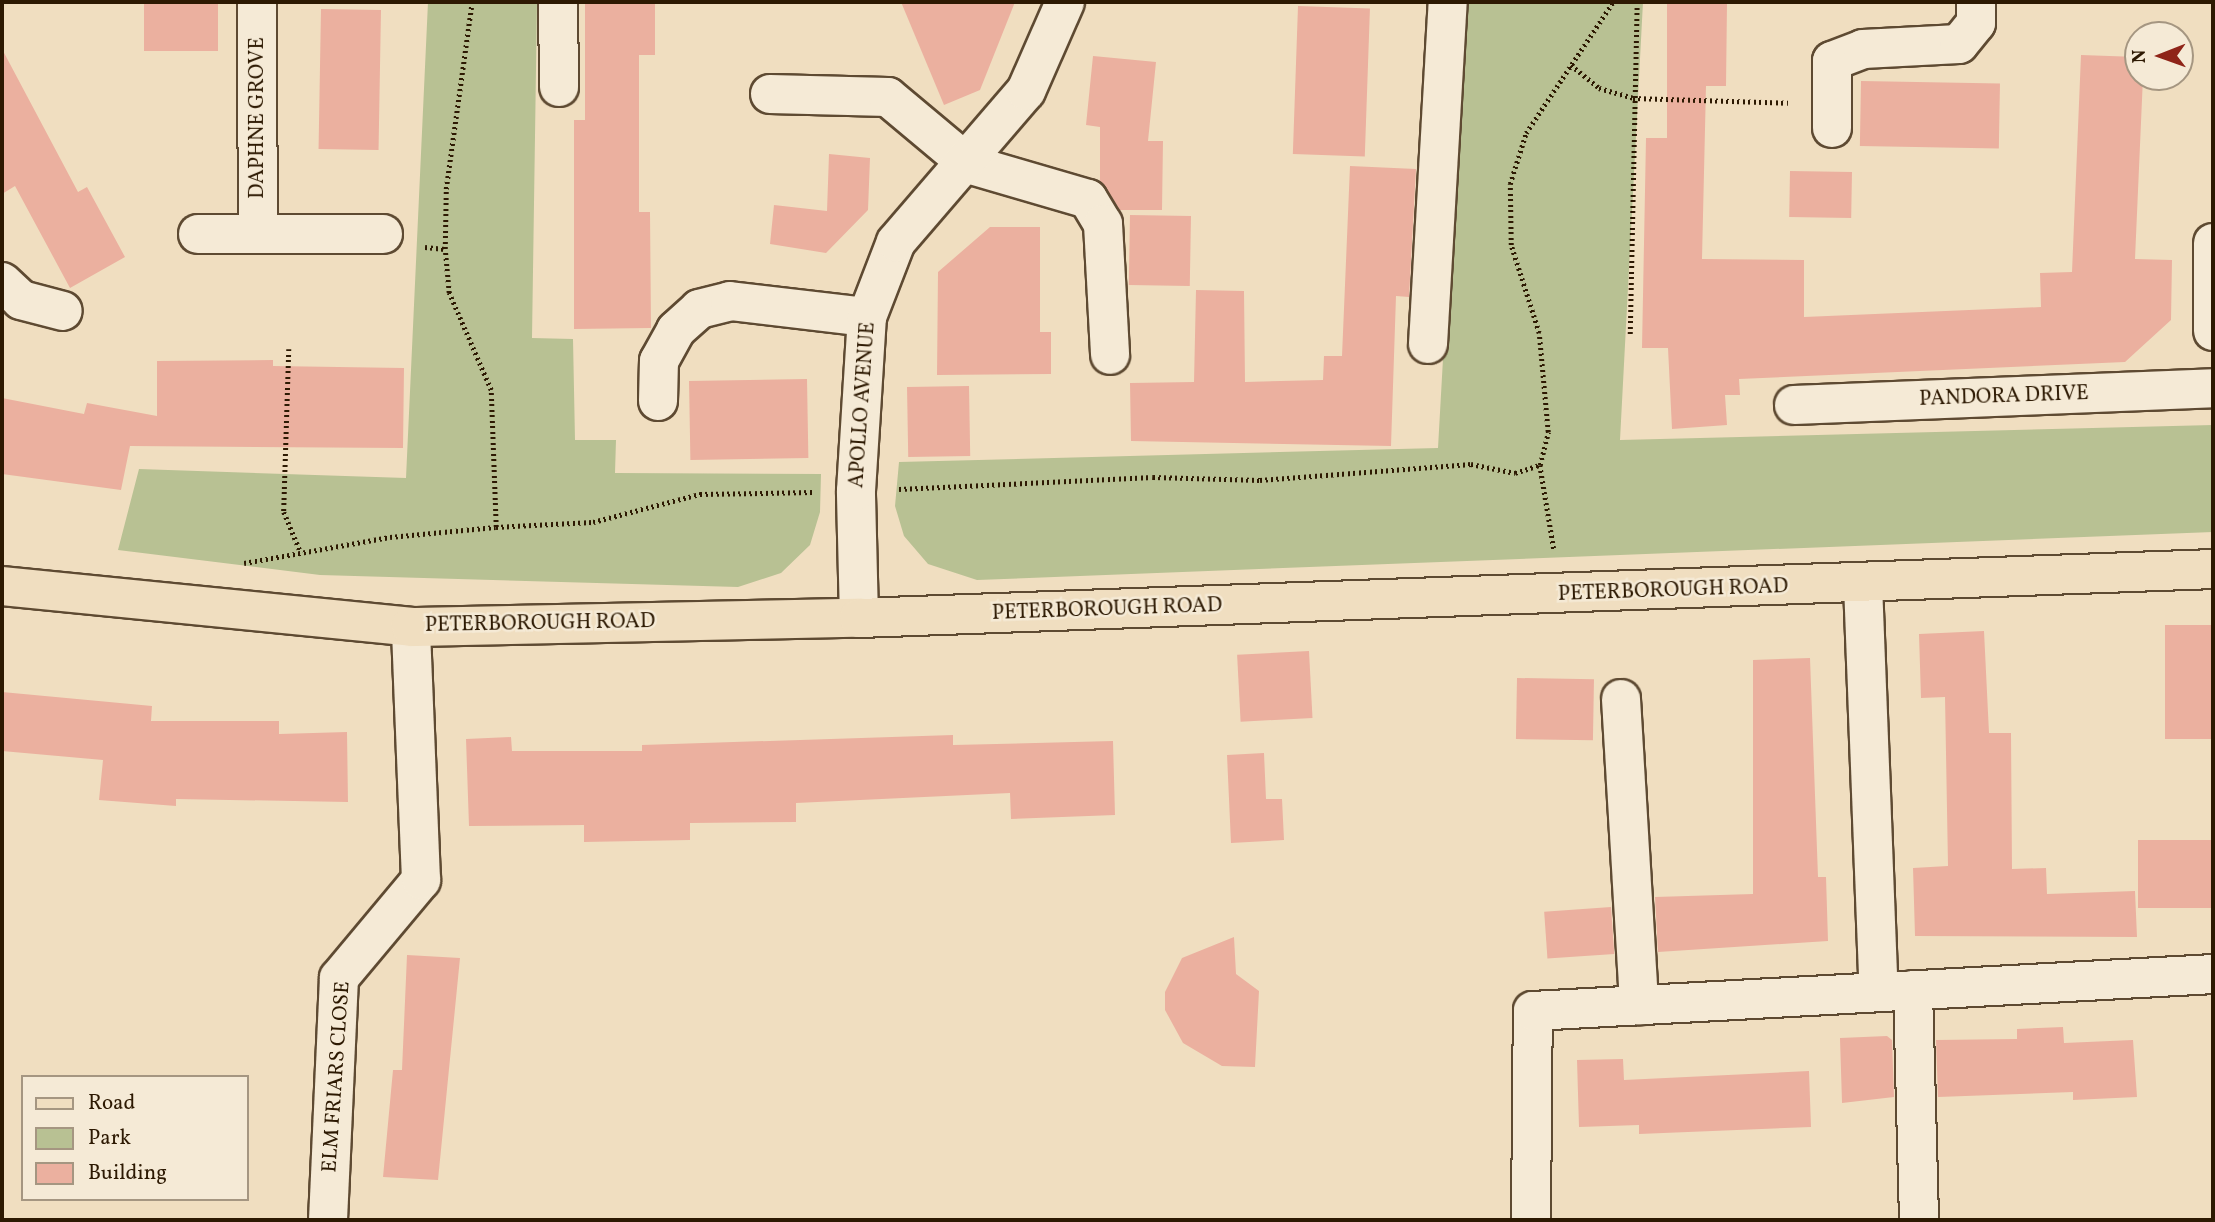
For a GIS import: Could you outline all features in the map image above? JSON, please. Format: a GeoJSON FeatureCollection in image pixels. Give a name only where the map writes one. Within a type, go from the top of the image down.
{"type":"FeatureCollection","features":[{"type":"Feature","properties":{"kind":"main road","name":"PETERBOROUGH ROAD"},"geometry":{"type":"LineString","coordinates":[[2,586],[411,627],[859,618],[1863,584],[2213,569]]}},
{"type":"Feature","properties":{"kind":"street","name":"DAPHNE GROVE"},"geometry":{"type":"LineString","coordinates":[[257,2],[258,234]]}},
{"type":"Feature","properties":{"kind":"street"},"geometry":{"type":"LineString","coordinates":[[558,2],[559,87]]}},
{"type":"Feature","properties":{"kind":"street","name":"APOLLO AVENUE"},"geometry":{"type":"LineString","coordinates":[[859,618],[856,491],[867,317],[896,242],[968,164],[1026,91],[1065,2]]}},
{"type":"Feature","properties":{"kind":"street"},"geometry":{"type":"LineString","coordinates":[[1428,344],[1448,2]]}},
{"type":"Feature","properties":{"kind":"street"},"geometry":{"type":"LineString","coordinates":[[1832,116],[1832,61],[1863,49],[1959,44],[1976,23],[1976,2]]}},
{"type":"Feature","properties":{"kind":"street"},"geometry":{"type":"LineString","coordinates":[[770,94],[888,97],[968,164],[1087,199],[1103,224],[1110,355]]}},
{"type":"Feature","properties":{"kind":"street"},"geometry":{"type":"LineString","coordinates":[[198,234],[383,233]]}},
{"type":"Feature","properties":{"kind":"street"},"geometry":{"type":"LineString","coordinates":[[2213,243],[2213,331]]}},
{"type":"Feature","properties":{"kind":"street"},"geometry":{"type":"LineString","coordinates":[[2,282],[21,300],[62,311]]}},
{"type":"Feature","properties":{"kind":"street"},"geometry":{"type":"LineString","coordinates":[[658,401],[659,361],[676,330],[699,309],[730,300],[867,317]]}},
{"type":"Feature","properties":{"kind":"street","name":"PANDORA DRIVE"},"geometry":{"type":"LineString","coordinates":[[1794,405],[2213,388]]}},
{"type":"Feature","properties":{"kind":"street"},"geometry":{"type":"LineString","coordinates":[[1863,584],[1896,991],[1919,1220]]}},
{"type":"Feature","properties":{"kind":"street","name":"ELM FRIARS CLOSE"},"geometry":{"type":"LineString","coordinates":[[328,1220],[339,978],[422,880],[411,627]]}},
{"type":"Feature","properties":{"kind":"street"},"geometry":{"type":"LineString","coordinates":[[1620,699],[1639,1005]]}},
{"type":"Feature","properties":{"kind":"street"},"geometry":{"type":"LineString","coordinates":[[1531,1220],[1533,1011],[2213,974]]}},
{"type":"Feature","properties":{"kind":"path"},"geometry":{"type":"LineString","coordinates":[[472,2],[446,189],[445,249],[449,293],[491,390],[496,527]]}},
{"type":"Feature","properties":{"kind":"path"},"geometry":{"type":"LineString","coordinates":[[1558,595],[1540,465],[1548,432],[1539,333],[1511,245],[1510,184],[1526,133],[1613,2]]}},
{"type":"Feature","properties":{"kind":"path"},"geometry":{"type":"LineString","coordinates":[[1630,334],[1637,2]]}},
{"type":"Feature","properties":{"kind":"path"},"geometry":{"type":"LineString","coordinates":[[1571,65],[1599,88],[1633,98],[1832,116]]}},
{"type":"Feature","properties":{"kind":"path"},"geometry":{"type":"LineString","coordinates":[[289,349],[284,512],[301,553]]}},
{"type":"Feature","properties":{"kind":"path"},"geometry":{"type":"LineString","coordinates":[[237,564],[496,527],[593,522],[700,494],[856,491],[1153,477],[1261,480],[1471,464],[1515,473],[1540,465]]}},
{"type":"Feature","properties":{"kind":"green space"},"geometry":{"type":"Polygon","coordinates":[[[428,2],[537,2],[532,338],[573,339],[575,440],[616,440],[615,473],[821,474],[820,512],[810,545],[781,573],[738,587],[320,575],[118,550],[139,469],[406,478],[428,2]]]}},
{"type":"Feature","properties":{"kind":"green space"},"geometry":{"type":"Polygon","coordinates":[[[1463,2],[1643,2],[1620,440],[2213,425],[2213,532],[977,580],[928,564],[904,536],[895,506],[899,462],[1438,448],[1463,2]]]}},
{"type":"Feature","properties":{"kind":"building"},"geometry":{"type":"Polygon","coordinates":[[[144,2],[218,2],[218,51],[144,51],[144,2]]]}},
{"type":"Feature","properties":{"kind":"building"},"geometry":{"type":"Polygon","coordinates":[[[585,2],[655,2],[655,55],[639,55],[639,212],[650,212],[651,328],[574,329],[574,120],[585,120],[585,2]]]}},
{"type":"Feature","properties":{"kind":"building"},"geometry":{"type":"Polygon","coordinates":[[[901,2],[1015,2],[980,90],[944,105],[901,2]]]}},
{"type":"Feature","properties":{"kind":"building"},"geometry":{"type":"Polygon","coordinates":[[[1667,3],[1727,4],[1726,86],[1706,86],[1702,259],[1804,260],[1804,317],[2041,307],[2040,273],[2072,272],[2081,55],[2124,57],[2124,91],[2142,91],[2135,259],[2172,260],[2171,320],[2125,362],[1739,379],[1740,395],[1725,395],[1727,425],[1672,429],[1668,348],[1642,348],[1646,138],[1667,138],[1667,3]]]}},
{"type":"Feature","properties":{"kind":"building"},"geometry":{"type":"Polygon","coordinates":[[[1298,6],[1370,9],[1365,156],[1293,154],[1298,6]]]}},
{"type":"Feature","properties":{"kind":"building"},"geometry":{"type":"Polygon","coordinates":[[[321,9],[381,10],[379,150],[319,149],[321,9]]]}},
{"type":"Feature","properties":{"kind":"building"},"geometry":{"type":"Polygon","coordinates":[[[2,49],[78,192],[87,187],[125,257],[70,288],[15,186],[2,194],[2,49]]]}},
{"type":"Feature","properties":{"kind":"building"},"geometry":{"type":"Polygon","coordinates":[[[1093,56],[1156,62],[1148,141],[1163,141],[1162,210],[1120,210],[1100,182],[1100,127],[1086,125],[1093,56]]]}},
{"type":"Feature","properties":{"kind":"building"},"geometry":{"type":"Polygon","coordinates":[[[1861,81],[2000,83],[1999,148],[1860,146],[1861,81]]]}},
{"type":"Feature","properties":{"kind":"building"},"geometry":{"type":"Polygon","coordinates":[[[829,154],[870,158],[868,210],[826,253],[770,244],[774,205],[827,211],[829,154]]]}},
{"type":"Feature","properties":{"kind":"building"},"geometry":{"type":"Polygon","coordinates":[[[1350,166],[1416,169],[1409,297],[1396,296],[1391,446],[1131,441],[1130,383],[1194,382],[1196,290],[1244,291],[1245,382],[1323,380],[1324,356],[1342,356],[1350,166]]]}},
{"type":"Feature","properties":{"kind":"building"},"geometry":{"type":"Polygon","coordinates":[[[1790,171],[1852,172],[1851,218],[1789,217],[1790,171]]]}},
{"type":"Feature","properties":{"kind":"building"},"geometry":{"type":"Polygon","coordinates":[[[1130,215],[1191,216],[1190,286],[1129,285],[1130,215]]]}},
{"type":"Feature","properties":{"kind":"building"},"geometry":{"type":"Polygon","coordinates":[[[990,227],[1040,227],[1040,332],[1051,332],[1051,374],[937,375],[938,272],[990,227]]]}},
{"type":"Feature","properties":{"kind":"building"},"geometry":{"type":"Polygon","coordinates":[[[273,360],[273,366],[404,368],[403,448],[130,446],[121,490],[2,474],[2,398],[84,414],[87,403],[157,416],[157,361],[273,360]]]}},
{"type":"Feature","properties":{"kind":"building"},"geometry":{"type":"Polygon","coordinates":[[[807,379],[808,458],[690,460],[689,381],[807,379]]]}},
{"type":"Feature","properties":{"kind":"building"},"geometry":{"type":"Polygon","coordinates":[[[969,386],[970,456],[908,457],[907,387],[969,386]]]}},
{"type":"Feature","properties":{"kind":"building"},"geometry":{"type":"Polygon","coordinates":[[[2165,625],[2213,625],[2213,739],[2165,739],[2165,625]]]}},
{"type":"Feature","properties":{"kind":"building"},"geometry":{"type":"Polygon","coordinates":[[[1984,631],[1989,733],[2011,733],[2012,869],[2046,868],[2047,894],[2135,891],[2137,937],[1915,936],[1913,868],[1948,866],[1945,697],[1921,698],[1919,634],[1984,631]]]}},
{"type":"Feature","properties":{"kind":"building"},"geometry":{"type":"Polygon","coordinates":[[[1309,651],[1313,718],[1241,722],[1237,655],[1309,651]]]}},
{"type":"Feature","properties":{"kind":"building"},"geometry":{"type":"Polygon","coordinates":[[[1810,658],[1818,877],[1826,877],[1828,941],[1658,952],[1655,897],[1753,894],[1753,660],[1810,658]]]}},
{"type":"Feature","properties":{"kind":"building"},"geometry":{"type":"Polygon","coordinates":[[[1517,678],[1594,679],[1593,740],[1516,739],[1517,678]]]}},
{"type":"Feature","properties":{"kind":"building"},"geometry":{"type":"Polygon","coordinates":[[[2,692],[152,706],[151,721],[279,721],[279,734],[347,732],[348,802],[176,799],[176,806],[99,800],[103,760],[2,751],[2,692]]]}},
{"type":"Feature","properties":{"kind":"building"},"geometry":{"type":"Polygon","coordinates":[[[953,735],[953,745],[1113,741],[1115,815],[1011,819],[1010,793],[796,803],[796,822],[690,823],[690,840],[584,842],[584,825],[469,826],[466,739],[511,737],[512,751],[642,751],[642,745],[953,735]]]}},
{"type":"Feature","properties":{"kind":"building"},"geometry":{"type":"Polygon","coordinates":[[[1264,753],[1266,799],[1282,799],[1284,840],[1231,843],[1227,755],[1264,753]]]}},
{"type":"Feature","properties":{"kind":"building"},"geometry":{"type":"Polygon","coordinates":[[[2138,840],[2213,840],[2213,908],[2138,908],[2138,840]]]}},
{"type":"Feature","properties":{"kind":"building"},"geometry":{"type":"Polygon","coordinates":[[[1611,907],[1614,954],[1547,959],[1544,912],[1611,907]]]}},
{"type":"Feature","properties":{"kind":"building"},"geometry":{"type":"Polygon","coordinates":[[[1234,937],[1236,974],[1259,991],[1255,1067],[1222,1066],[1183,1043],[1165,1010],[1165,992],[1182,958],[1234,937]]]}},
{"type":"Feature","properties":{"kind":"building"},"geometry":{"type":"Polygon","coordinates":[[[407,955],[460,958],[438,1180],[383,1177],[393,1070],[402,1070],[407,955]]]}},
{"type":"Feature","properties":{"kind":"building"},"geometry":{"type":"Polygon","coordinates":[[[2063,1027],[2064,1043],[2133,1040],[2137,1097],[2073,1100],[2073,1092],[1938,1097],[1936,1040],[2017,1039],[2017,1029],[2063,1027]]]}},
{"type":"Feature","properties":{"kind":"building"},"geometry":{"type":"Polygon","coordinates":[[[1887,1036],[1892,1040],[1894,1097],[1842,1103],[1840,1038],[1887,1036]]]}},
{"type":"Feature","properties":{"kind":"building"},"geometry":{"type":"Polygon","coordinates":[[[1623,1059],[1624,1080],[1809,1071],[1811,1127],[1639,1134],[1639,1125],[1579,1127],[1577,1060],[1623,1059]]]}}]}
